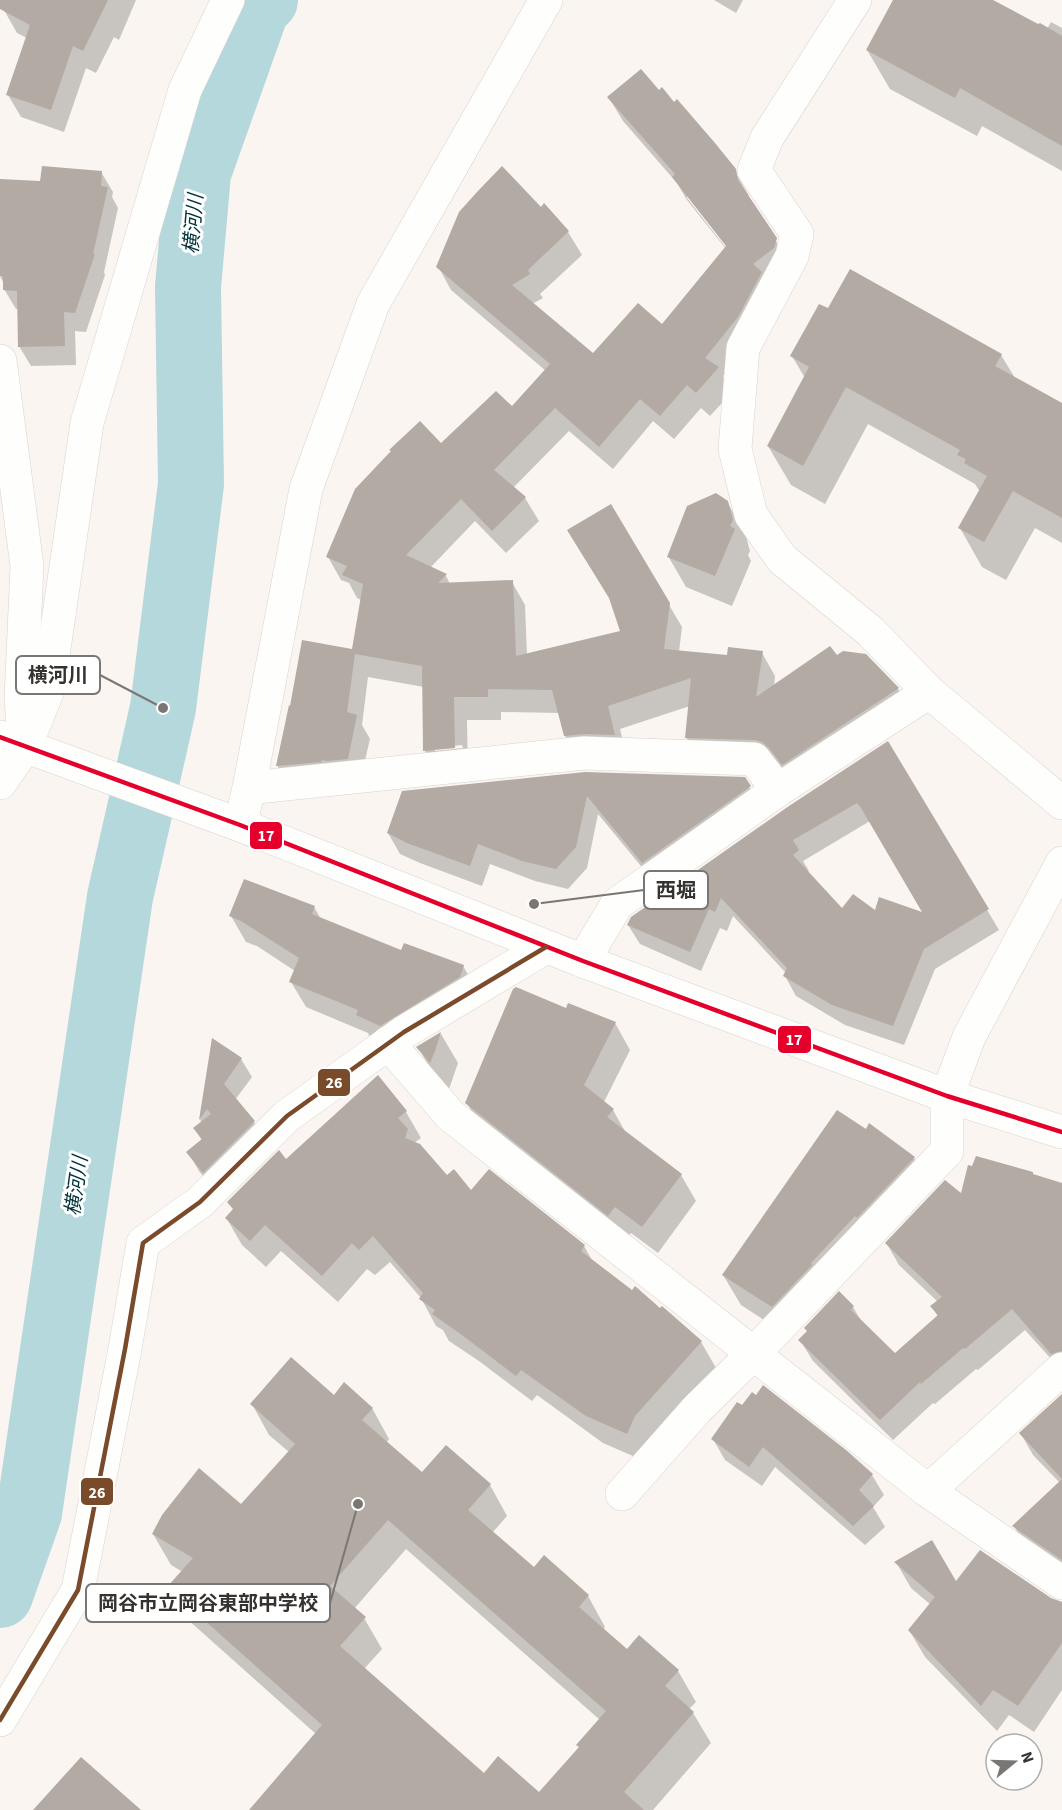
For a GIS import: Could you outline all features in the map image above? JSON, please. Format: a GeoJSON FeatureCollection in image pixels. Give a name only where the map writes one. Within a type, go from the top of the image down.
{"type":"FeatureCollection","features":[{"type":"Feature","properties":{"kind":"street"},"geometry":{"type":"LineString","coordinates":[[0,783],[27,747],[48,690],[87,423],[185,90],[228,0]]}},
{"type":"Feature","properties":{"kind":"street"},"geometry":{"type":"LineString","coordinates":[[234,822],[249,788],[306,489],[373,304],[546,0]]}},
{"type":"Feature","properties":{"kind":"street"},"geometry":{"type":"LineString","coordinates":[[855,0],[767,138],[754,170],[797,234],[792,256],[743,348],[735,449],[751,515],[782,559],[870,631],[930,692],[1062,802]]}},
{"type":"Feature","properties":{"kind":"street"},"geometry":{"type":"LineString","coordinates":[[0,361],[27,566],[21,698],[27,747]]}},
{"type":"Feature","properties":{"kind":"street"},"geometry":{"type":"LineString","coordinates":[[583,961],[616,904],[778,790],[930,692]]}},
{"type":"Feature","properties":{"kind":"street"},"geometry":{"type":"LineString","coordinates":[[27,747],[234,822],[583,961],[947,1096],[1062,1132]]}},
{"type":"Feature","properties":{"kind":"street"},"geometry":{"type":"LineString","coordinates":[[249,788],[584,753],[754,759],[778,790]]}},
{"type":"Feature","properties":{"kind":"street"},"geometry":{"type":"LineString","coordinates":[[622,1494],[697,1409],[754,1353],[947,1151],[947,1096],[969,1037],[1062,863]]}},
{"type":"Feature","properties":{"kind":"street"},"geometry":{"type":"LineString","coordinates":[[0,1720],[78,1590],[125,1349],[143,1243],[200,1202],[287,1116],[388,1043],[546,947]]}},
{"type":"Feature","properties":{"kind":"street"},"geometry":{"type":"LineString","coordinates":[[388,1043],[450,1115],[928,1491],[1062,1582]]}},
{"type":"Feature","properties":{"kind":"street"},"geometry":{"type":"LineString","coordinates":[[928,1491],[1062,1369]]}},
{"type":"Feature","properties":{"kind":"building"},"geometry":{"type":"Polygon","coordinates":[[[0,0],[108,0],[83,51],[73,46],[51,110],[6,95],[30,25],[0,9],[0,0]]]}},
{"type":"Feature","properties":{"kind":"building"},"geometry":{"type":"Polygon","coordinates":[[[893,0],[993,0],[1062,36],[1062,146],[960,88],[955,98],[866,50],[893,0]]]}},
{"type":"Feature","properties":{"kind":"building"},"geometry":{"type":"Polygon","coordinates":[[[641,69],[659,90],[662,87],[674,102],[677,99],[736,169],[738,180],[777,238],[774,248],[753,264],[762,272],[738,317],[705,358],[719,367],[696,393],[687,385],[660,416],[640,399],[599,447],[555,408],[494,470],[526,497],[492,531],[461,499],[406,555],[447,574],[438,583],[513,580],[516,656],[620,631],[609,598],[567,530],[611,504],[670,603],[664,649],[727,655],[728,647],[763,651],[756,697],[830,646],[837,655],[843,651],[866,654],[899,688],[782,765],[769,748],[755,740],[685,738],[691,678],[608,706],[615,735],[564,736],[552,690],[488,689],[488,697],[454,697],[455,748],[423,751],[422,666],[355,654],[347,712],[357,715],[348,759],[276,766],[302,640],[352,649],[363,584],[342,575],[347,566],[326,557],[355,489],[391,451],[389,450],[420,421],[441,443],[496,391],[512,406],[550,364],[436,267],[459,212],[502,166],[541,207],[544,203],[569,231],[528,270],[530,274],[512,285],[593,353],[638,303],[662,324],[726,246],[672,177],[675,174],[607,97],[641,69]]]}},
{"type":"Feature","properties":{"kind":"building"},"geometry":{"type":"Polygon","coordinates":[[[42,166],[102,171],[101,186],[108,187],[93,254],[95,254],[75,313],[64,312],[65,346],[18,347],[17,291],[3,290],[3,276],[0,276],[0,179],[40,181],[42,166]]]}},
{"type":"Feature","properties":{"kind":"building"},"geometry":{"type":"Polygon","coordinates":[[[850,269],[1002,354],[995,366],[1062,403],[1062,518],[1013,491],[984,542],[958,528],[987,476],[964,463],[966,459],[957,455],[960,450],[846,387],[803,466],[767,446],[809,367],[790,356],[819,304],[828,308],[850,269]]]}},
{"type":"Feature","properties":{"kind":"building"},"geometry":{"type":"Polygon","coordinates":[[[716,493],[728,501],[733,520],[730,526],[735,529],[715,576],[667,557],[687,506],[716,493]]]}},
{"type":"Feature","properties":{"kind":"building"},"geometry":{"type":"Polygon","coordinates":[[[888,741],[989,909],[924,949],[893,1026],[832,1005],[783,976],[787,968],[721,898],[715,912],[709,909],[690,952],[627,925],[631,917],[789,806],[888,741]],[[857,803],[793,840],[799,850],[793,855],[842,908],[853,894],[875,910],[879,897],[922,912],[857,803]]]}},
{"type":"Feature","properties":{"kind":"building"},"geometry":{"type":"Polygon","coordinates":[[[585,772],[745,777],[751,786],[642,863],[587,796],[576,847],[556,869],[522,861],[478,844],[470,866],[407,843],[387,833],[402,791],[585,772]]]}},
{"type":"Feature","properties":{"kind":"building"},"geometry":{"type":"Polygon","coordinates":[[[244,879],[315,906],[312,914],[401,950],[404,943],[464,965],[460,977],[380,1026],[356,1015],[358,1010],[289,982],[299,958],[241,921],[229,916],[244,879]]]}},
{"type":"Feature","properties":{"kind":"building"},"geometry":{"type":"Polygon","coordinates":[[[516,987],[566,1008],[568,1003],[616,1022],[584,1085],[614,1109],[607,1117],[682,1174],[642,1227],[615,1207],[608,1216],[465,1103],[513,989],[516,987]]]}},
{"type":"Feature","properties":{"kind":"building"},"geometry":{"type":"Polygon","coordinates":[[[441,1032],[435,1051],[430,1063],[416,1047],[441,1032]]]}},
{"type":"Feature","properties":{"kind":"building"},"geometry":{"type":"Polygon","coordinates":[[[212,1038],[242,1058],[224,1084],[255,1121],[203,1173],[186,1152],[202,1139],[193,1128],[211,1114],[207,1109],[199,1120],[212,1038]]]}},
{"type":"Feature","properties":{"kind":"building"},"geometry":{"type":"Polygon","coordinates":[[[378,1075],[407,1111],[398,1118],[408,1129],[405,1138],[420,1144],[447,1175],[454,1169],[471,1190],[489,1169],[585,1245],[581,1251],[632,1290],[635,1286],[660,1308],[662,1306],[702,1341],[635,1416],[627,1434],[586,1416],[521,1370],[516,1376],[432,1314],[435,1310],[419,1299],[423,1293],[373,1236],[359,1250],[352,1243],[322,1276],[265,1225],[250,1241],[225,1218],[233,1209],[227,1202],[279,1150],[286,1159],[378,1075]]]}},
{"type":"Feature","properties":{"kind":"building"},"geometry":{"type":"Polygon","coordinates":[[[837,1110],[866,1129],[869,1123],[915,1157],[857,1218],[855,1216],[772,1307],[722,1275],[837,1110]]]}},
{"type":"Feature","properties":{"kind":"building"},"geometry":{"type":"Polygon","coordinates":[[[976,1156],[1033,1172],[1033,1174],[1062,1183],[1062,1351],[1051,1354],[1012,1309],[921,1384],[920,1382],[880,1420],[798,1340],[807,1331],[804,1328],[839,1291],[854,1306],[851,1310],[895,1353],[938,1315],[930,1306],[942,1297],[885,1243],[945,1180],[961,1193],[968,1165],[972,1166],[976,1156]]]}},
{"type":"Feature","properties":{"kind":"building"},"geometry":{"type":"Polygon","coordinates":[[[291,1357],[334,1395],[344,1382],[373,1408],[362,1420],[422,1472],[446,1445],[491,1484],[468,1510],[534,1567],[544,1555],[589,1595],[579,1607],[627,1649],[639,1635],[679,1670],[665,1686],[694,1712],[624,1792],[644,1810],[249,1810],[322,1725],[167,1587],[193,1558],[152,1534],[162,1515],[199,1468],[241,1504],[295,1444],[250,1404],[291,1357]],[[388,1520],[330,1586],[366,1617],[340,1646],[484,1773],[498,1756],[539,1792],[579,1747],[576,1745],[606,1711],[388,1520]]]}},
{"type":"Feature","properties":{"kind":"building"},"geometry":{"type":"Polygon","coordinates":[[[763,1385],[873,1474],[859,1490],[874,1506],[853,1526],[763,1447],[749,1467],[711,1439],[737,1402],[742,1405],[752,1392],[756,1395],[763,1385]]]}},
{"type":"Feature","properties":{"kind":"building"},"geometry":{"type":"Polygon","coordinates":[[[1062,1394],[1062,1479],[1019,1433],[1062,1394]]]}},
{"type":"Feature","properties":{"kind":"building"},"geometry":{"type":"Polygon","coordinates":[[[1062,1479],[1062,1560],[1012,1526],[1062,1479]]]}},
{"type":"Feature","properties":{"kind":"building"},"geometry":{"type":"Polygon","coordinates":[[[932,1540],[956,1581],[980,1550],[1051,1598],[1062,1602],[1062,1643],[1018,1706],[993,1690],[981,1706],[908,1630],[935,1597],[894,1562],[932,1540]]]}},
{"type":"Feature","properties":{"kind":"building"},"geometry":{"type":"Polygon","coordinates":[[[81,1757],[141,1810],[33,1810],[81,1757]]]}},
{"type":"Feature","properties":{"kind":"waterway","name":"横河川"},"geometry":{"type":"LineString","coordinates":[[0,1595],[29,1513],[120,897],[163,708],[191,484],[188,287],[198,173],[257,7],[265,0]]}},
{"type":"Feature","properties":{"kind":"transit line","name":"17"},"geometry":{"type":"LineString","coordinates":[[0,737],[240,825],[583,961],[947,1096],[1062,1132]]}},
{"type":"Feature","properties":{"kind":"transit line","name":"26"},"geometry":{"type":"LineString","coordinates":[[0,1720],[78,1590],[125,1349],[143,1243],[200,1202],[287,1116],[404,1032],[546,947]]}},
{"type":"Feature","properties":{"kind":"place","name":"横河川"},"geometry":{"type":"Point","coordinates":[163,708]}},
{"type":"Feature","properties":{"kind":"place","name":"西堀"},"geometry":{"type":"Point","coordinates":[534,904]}},
{"type":"Feature","properties":{"kind":"place","name":"岡谷市立岡谷東部中学校"},"geometry":{"type":"Point","coordinates":[358,1504]}}]}
